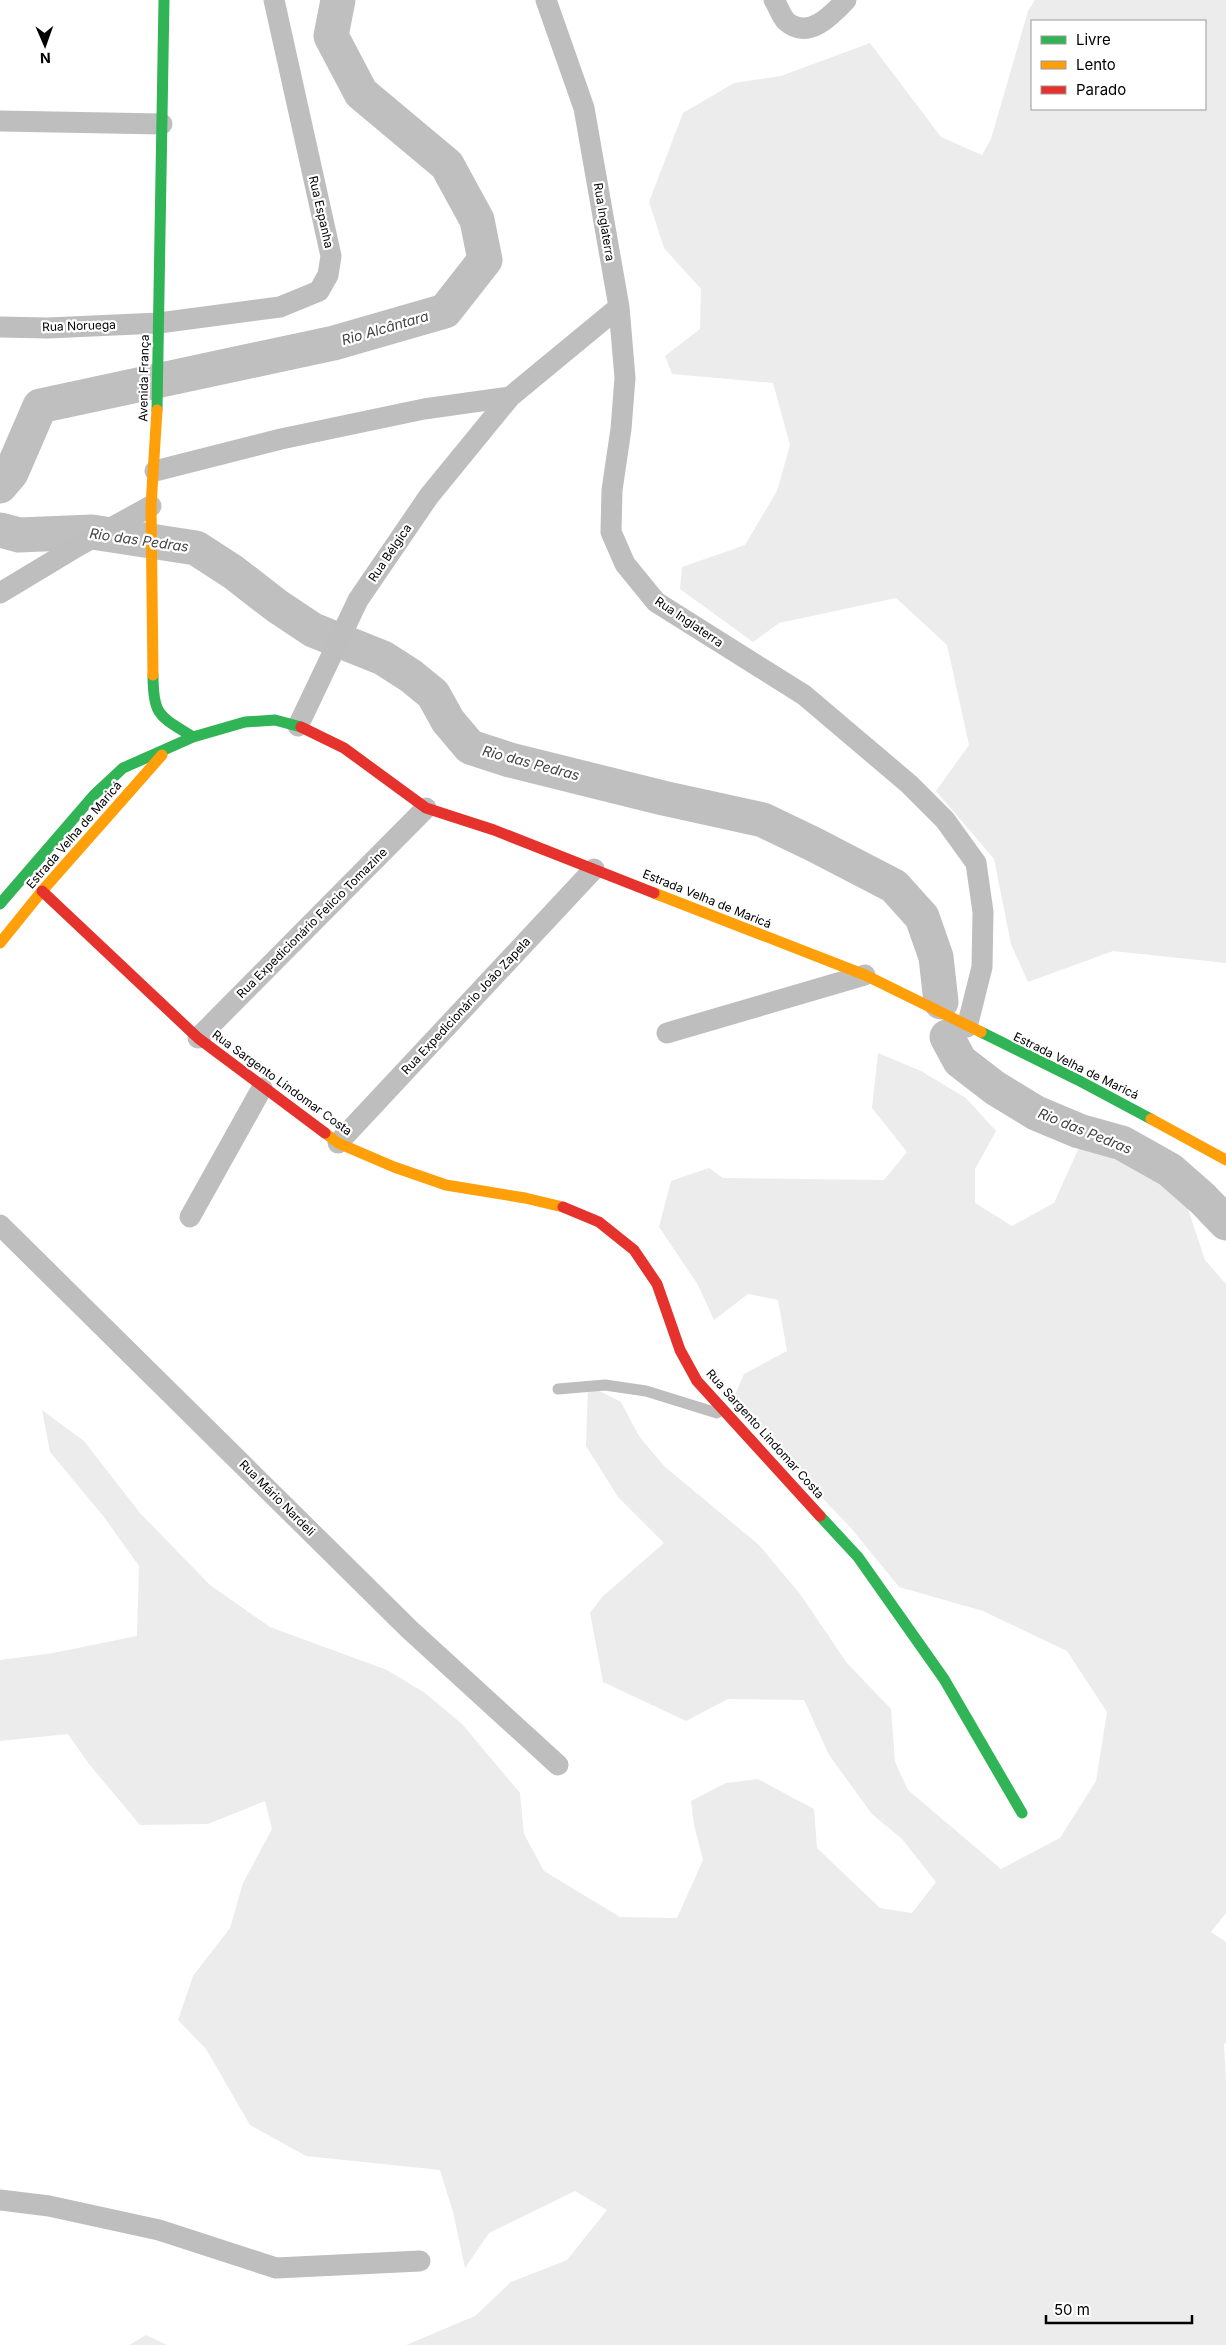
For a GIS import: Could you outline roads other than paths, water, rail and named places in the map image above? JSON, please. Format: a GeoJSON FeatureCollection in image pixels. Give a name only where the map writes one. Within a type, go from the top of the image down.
{"type":"FeatureCollection","features":[{"type":"Feature","properties":{"kind":"street","name":"Avenida França"},"geometry":{"type":"LineString","coordinates":[[164,0],[157,412],[155,471],[151,506],[153,696],[161,717],[193,737]]}},
{"type":"Feature","properties":{"kind":"street","name":"Rua Espanha"},"geometry":{"type":"LineString","coordinates":[[159,324],[280,307],[319,291],[328,275],[331,256],[274,0]]}},
{"type":"Feature","properties":{"kind":"street","name":"Rua Inglaterra"},"geometry":{"type":"LineString","coordinates":[[546,0],[584,108],[619,307],[625,378],[621,429],[612,490],[611,532],[625,564],[656,602],[804,695],[909,784],[945,820],[976,863],[984,912],[982,967],[967,1027]]}},
{"type":"Feature","properties":{"kind":"street"},"geometry":{"type":"LineString","coordinates":[[774,0],[786,21],[800,28],[816,26],[829,19],[846,0]]}},
{"type":"Feature","properties":{"kind":"street"},"geometry":{"type":"LineString","coordinates":[[0,121],[162,124]]}},
{"type":"Feature","properties":{"kind":"street","name":"Rua Bélgica"},"geometry":{"type":"LineString","coordinates":[[298,726],[358,600],[429,496],[510,397],[619,307]]}},
{"type":"Feature","properties":{"kind":"street","name":"Rua Noruega"},"geometry":{"type":"LineString","coordinates":[[0,327],[48,328],[159,324]]}},
{"type":"Feature","properties":{"kind":"street"},"geometry":{"type":"LineString","coordinates":[[155,471],[281,439],[424,409],[510,397]]}},
{"type":"Feature","properties":{"kind":"street"},"geometry":{"type":"LineString","coordinates":[[0,593],[151,506]]}},
{"type":"Feature","properties":{"kind":"street","name":"Estrada Velha de Maricá"},"geometry":{"type":"LineString","coordinates":[[0,904],[110,779],[123,768],[193,737],[245,722],[275,720],[298,726],[344,748],[426,808],[494,830],[865,975],[967,1027],[1078,1080],[1226,1160]]}},
{"type":"Feature","properties":{"kind":"street","name":"Estrada Velha de Maricá"},"geometry":{"type":"LineString","coordinates":[[0,943],[42,891],[169,747]]}},
{"type":"Feature","properties":{"kind":"street","name":"Rua Expedicionário Felicio Tomazine"},"geometry":{"type":"LineString","coordinates":[[198,1038],[426,808]]}},
{"type":"Feature","properties":{"kind":"street","name":"Rua Expedicionário João Zapela"},"geometry":{"type":"LineString","coordinates":[[338,1143],[594,869]]}},
{"type":"Feature","properties":{"kind":"street","name":"Rua Sargento Lindomar Costa"},"geometry":{"type":"LineString","coordinates":[[42,891],[198,1038],[262,1088],[338,1143],[394,1167],[446,1185],[525,1198],[564,1207],[599,1222],[634,1250],[657,1284],[680,1350],[692,1374],[728,1417],[858,1557],[944,1679],[1022,1813]]}},
{"type":"Feature","properties":{"kind":"street"},"geometry":{"type":"LineString","coordinates":[[667,1033],[865,975]]}},
{"type":"Feature","properties":{"kind":"street"},"geometry":{"type":"LineString","coordinates":[[190,1217],[262,1088]]}},
{"type":"Feature","properties":{"kind":"street","name":"Rua Mário Nardeli"},"geometry":{"type":"LineString","coordinates":[[0,1225],[409,1629],[558,1765]]}},
{"type":"Feature","properties":{"kind":"street"},"geometry":{"type":"LineString","coordinates":[[0,2200],[58,2208],[159,2230],[276,2268],[420,2262]]}},
{"type":"Feature","properties":{"kind":"lane"},"geometry":{"type":"LineString","coordinates":[[558,1390],[605,1385],[646,1391],[728,1417]]}},
{"type":"Feature","properties":{"kind":"waterway","name":"Rio Alcântara"},"geometry":{"type":"LineString","coordinates":[[0,486],[11,473],[40,406],[334,343],[445,311],[485,260],[477,220],[447,165],[361,93],[331,36],[338,0]]}},
{"type":"Feature","properties":{"kind":"waterway","name":"Rio das Pedras"},"geometry":{"type":"LineString","coordinates":[[0,530],[19,535],[92,532],[196,548],[233,572],[277,606],[313,630],[383,658],[411,676],[433,694],[448,721],[470,747],[510,760],[663,798],[763,820],[813,844],[894,886],[922,917],[936,957],[941,1002]]}},
{"type":"Feature","properties":{"kind":"waterway","name":"Rio das Pedras"},"geometry":{"type":"LineString","coordinates":[[947,1037],[960,1061],[995,1088],[1036,1113],[1079,1131],[1122,1143],[1170,1170],[1203,1199],[1226,1223]]}}]}
